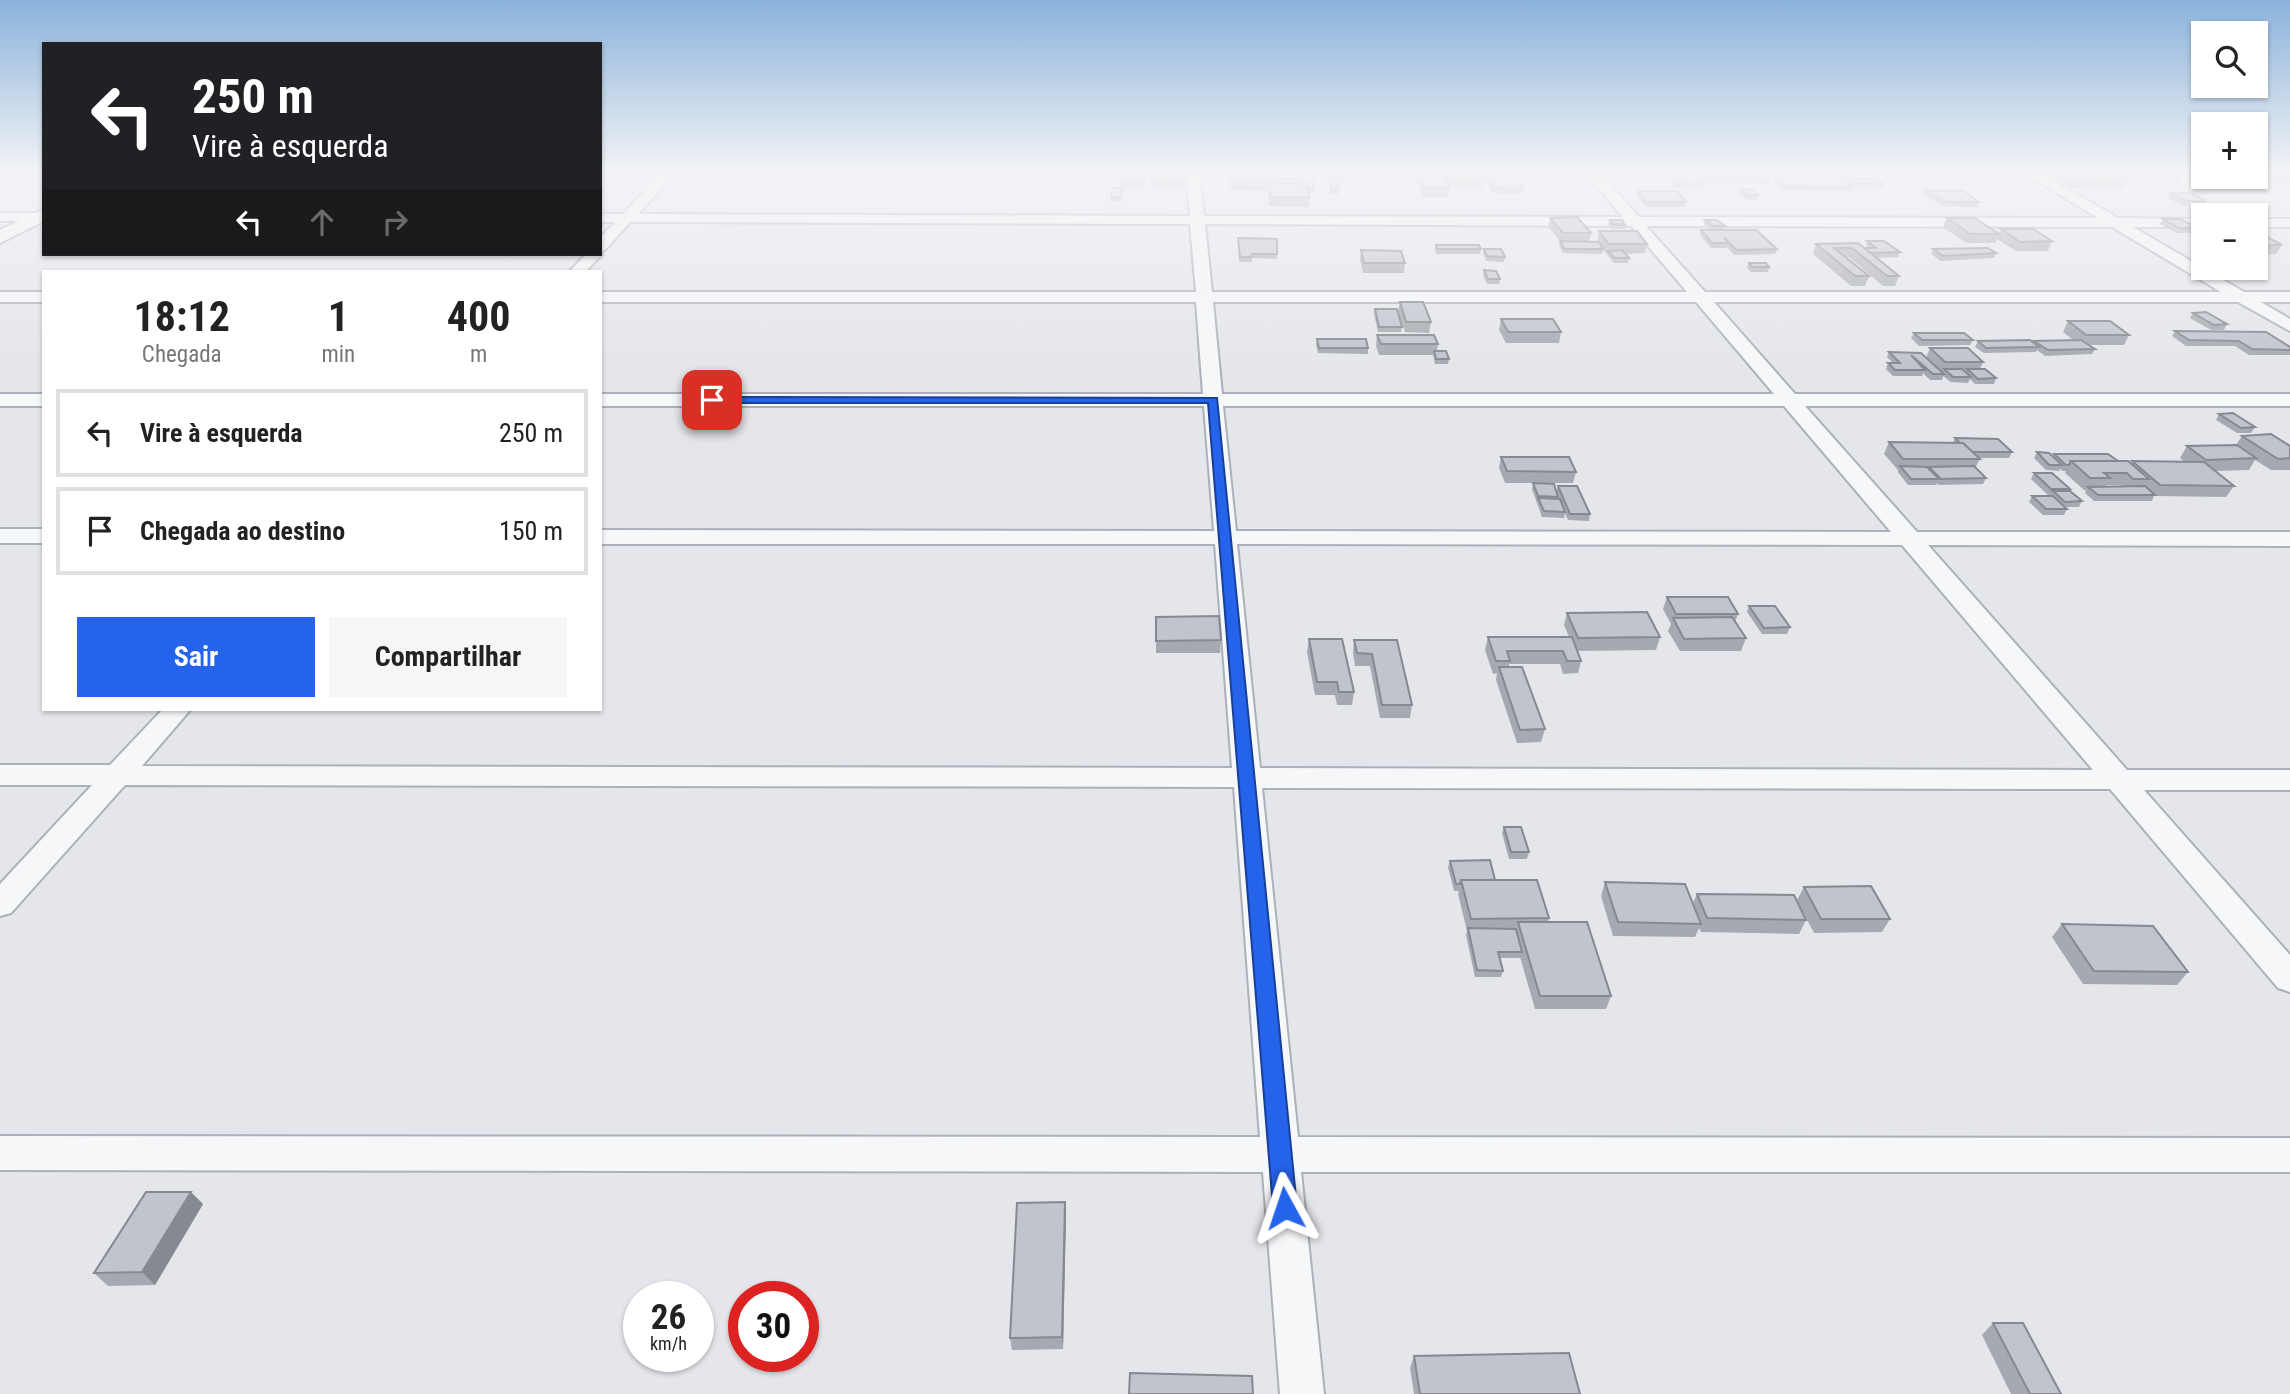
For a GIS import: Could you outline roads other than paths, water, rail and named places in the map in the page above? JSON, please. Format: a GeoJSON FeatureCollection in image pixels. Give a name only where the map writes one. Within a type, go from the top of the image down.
{"type":"FeatureCollection","features":[{"type":"Feature","properties":{"kind":"street"},"geometry":{"type":"LineString","coordinates":[[1199,238],[1302,1394]]}},
{"type":"Feature","properties":{"kind":"street"},"geometry":{"type":"LineString","coordinates":[[1649,238],[2290,978]]}},
{"type":"Feature","properties":{"kind":"street"},"geometry":{"type":"LineString","coordinates":[[2142,238],[2290,326]]}},
{"type":"Feature","properties":{"kind":"street"},"geometry":{"type":"LineString","coordinates":[[579,270],[592,256]]}},
{"type":"Feature","properties":{"kind":"street"},"geometry":{"type":"LineString","coordinates":[[0,297],[42,297]]}},
{"type":"Feature","properties":{"kind":"street"},"geometry":{"type":"LineString","coordinates":[[602,297],[2290,297]]}},
{"type":"Feature","properties":{"kind":"street"},"geometry":{"type":"LineString","coordinates":[[0,400],[42,400]]}},
{"type":"Feature","properties":{"kind":"street"},"geometry":{"type":"LineString","coordinates":[[602,400],[2290,400]]}},
{"type":"Feature","properties":{"kind":"street"},"geometry":{"type":"LineString","coordinates":[[0,536],[42,536]]}},
{"type":"Feature","properties":{"kind":"street"},"geometry":{"type":"LineString","coordinates":[[602,537],[2290,540]]}},
{"type":"Feature","properties":{"kind":"street"},"geometry":{"type":"LineString","coordinates":[[0,904],[176,711]]}},
{"type":"Feature","properties":{"kind":"street"},"geometry":{"type":"LineString","coordinates":[[0,775],[2290,780]]}},
{"type":"Feature","properties":{"kind":"street"},"geometry":{"type":"LineString","coordinates":[[0,1153],[2290,1155]]}}]}
